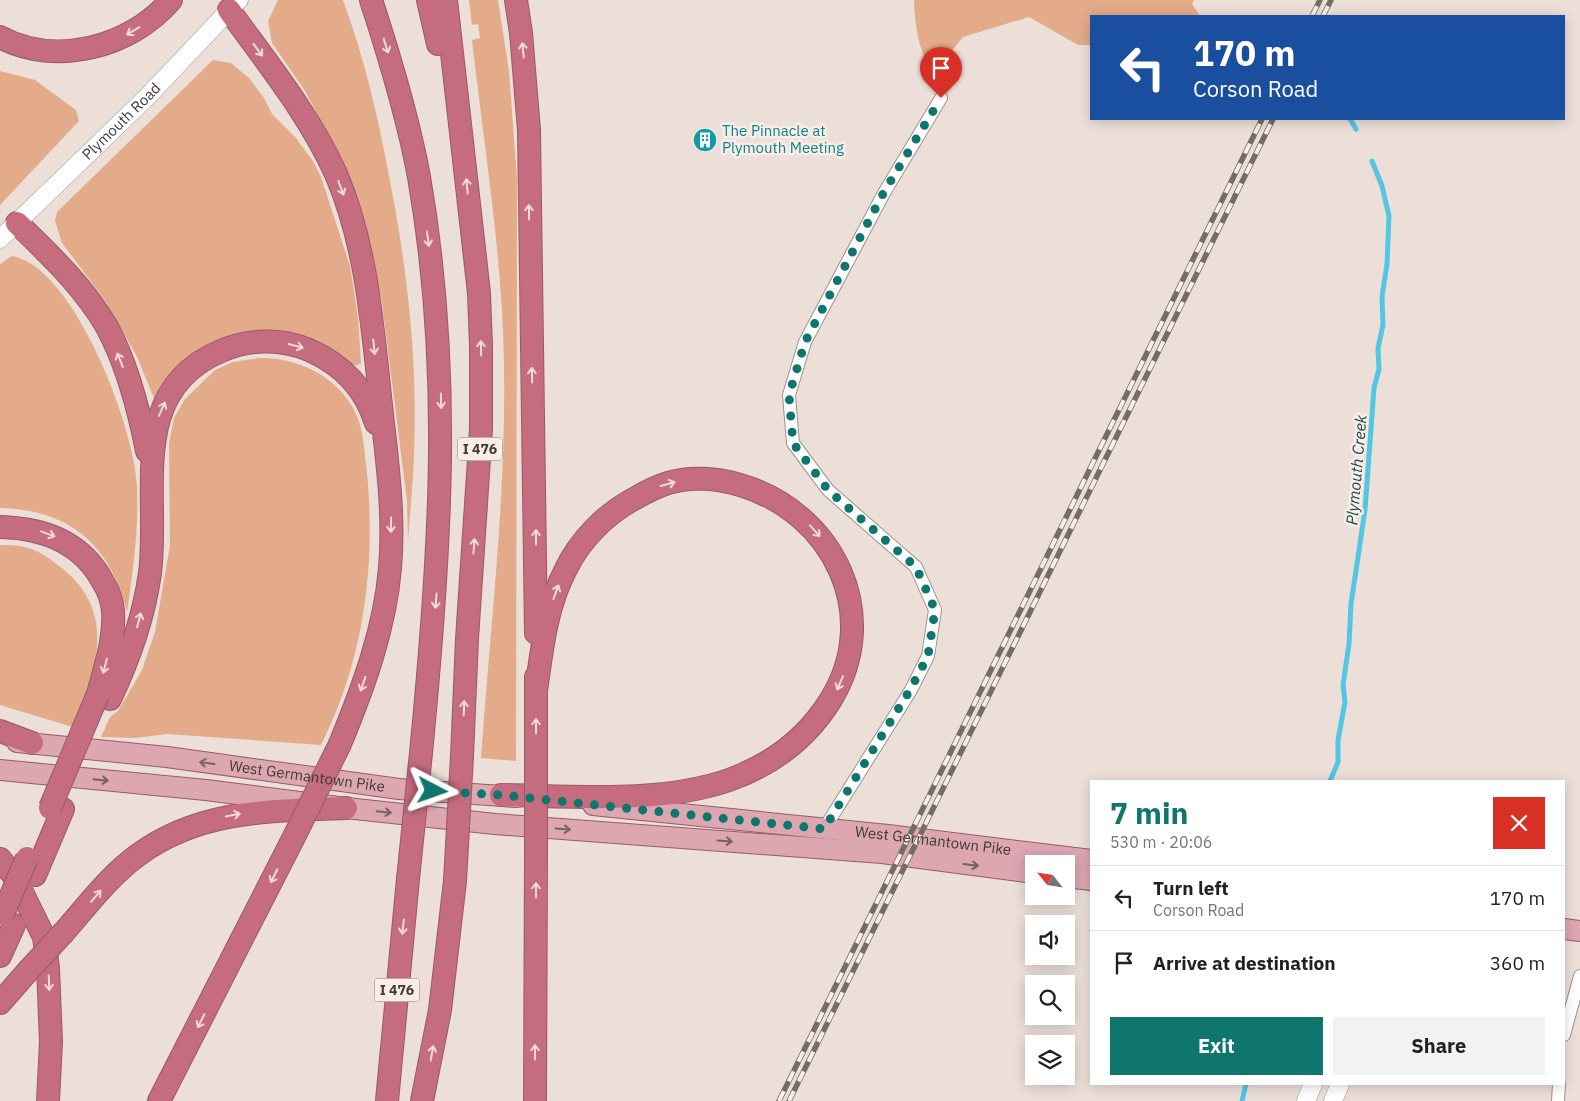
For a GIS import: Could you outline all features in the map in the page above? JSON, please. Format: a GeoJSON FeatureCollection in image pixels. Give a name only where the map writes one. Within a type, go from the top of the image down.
{"type":"FeatureCollection","features":[{"type":"Feature","properties":{"kind":"highway"},"geometry":{"type":"LineString","coordinates":[[0,37],[9,42],[41,51],[78,50],[99,46],[130,33],[148,22],[171,0]]}},
{"type":"Feature","properties":{"kind":"highway","name":"I 476"},"geometry":{"type":"LineString","coordinates":[[371,0],[392,67],[419,176],[433,281],[440,355],[438,559],[421,753],[386,1101]]}},
{"type":"Feature","properties":{"kind":"highway","name":"I 476"},"geometry":{"type":"LineString","coordinates":[[422,1101],[440,1010],[455,881],[467,639],[481,429],[479,293],[462,142],[428,0]]}},
{"type":"Feature","properties":{"kind":"highway"},"geometry":{"type":"LineString","coordinates":[[446,0],[462,142]]}},
{"type":"Feature","properties":{"kind":"highway"},"geometry":{"type":"LineString","coordinates":[[516,0],[521,32],[528,130],[536,518],[535,1101]]}},
{"type":"Feature","properties":{"kind":"highway"},"geometry":{"type":"LineString","coordinates":[[159,1101],[340,744],[370,666],[383,613],[390,568],[389,476],[364,268],[352,216],[336,174],[309,124],[234,5]]}},
{"type":"Feature","properties":{"kind":"highway"},"geometry":{"type":"LineString","coordinates":[[17,223],[56,262],[90,302],[107,328],[137,407],[152,474]]}},
{"type":"Feature","properties":{"kind":"highway"},"geometry":{"type":"LineString","coordinates":[[0,956],[6,920],[104,696],[136,631],[150,572],[154,520],[152,474],[155,430],[161,411],[178,382],[199,362],[214,353],[230,347],[260,341],[276,342],[307,349],[331,362],[357,384],[371,408],[389,476]]}},
{"type":"Feature","properties":{"kind":"highway"},"geometry":{"type":"LineString","coordinates":[[501,795],[609,796],[674,792],[729,780],[780,755],[804,736],[822,714],[838,688],[848,661],[852,635],[850,606],[844,578],[820,537],[803,518],[781,503],[754,489],[732,483],[690,479],[669,483],[649,490],[619,507],[595,528],[566,567],[546,622],[536,691]]}},
{"type":"Feature","properties":{"kind":"highway"},"geometry":{"type":"LineString","coordinates":[[0,527],[25,528],[48,533],[69,544],[87,558],[98,573],[108,590],[113,609],[104,696]]}},
{"type":"Feature","properties":{"kind":"highway"},"geometry":{"type":"LineString","coordinates":[[0,731],[32,743]]}},
{"type":"Feature","properties":{"kind":"highway"},"geometry":{"type":"LineString","coordinates":[[0,1003],[102,888],[137,856],[185,830],[217,819],[250,812],[346,808]]}},
{"type":"Feature","properties":{"kind":"highway"},"geometry":{"type":"LineString","coordinates":[[0,859],[14,876],[44,937],[48,968],[51,1042],[48,1101]]}},
{"type":"Feature","properties":{"kind":"main road","name":"Plymouth Road"},"geometry":{"type":"LineString","coordinates":[[0,239],[148,96],[234,5]]}},
{"type":"Feature","properties":{"kind":"main road","name":"West Germantown Pike"},"geometry":{"type":"LineString","coordinates":[[0,741],[167,757],[400,789],[501,795],[824,829],[1090,860]]}},
{"type":"Feature","properties":{"kind":"main road","name":"West Germantown Pike"},"geometry":{"type":"LineString","coordinates":[[0,770],[206,790],[346,808],[495,824],[882,853],[1025,872]]}},
{"type":"Feature","properties":{"kind":"main road"},"geometry":{"type":"LineString","coordinates":[[1075,878],[1090,880]]}},
{"type":"Feature","properties":{"kind":"main road"},"geometry":{"type":"LineString","coordinates":[[1565,929],[1580,931]]}},
{"type":"Feature","properties":{"kind":"main road"},"geometry":{"type":"LineString","coordinates":[[1306,1101],[1313,1085]]}},
{"type":"Feature","properties":{"kind":"main road"},"geometry":{"type":"LineString","coordinates":[[1333,1101],[1340,1085]]}},
{"type":"Feature","properties":{"kind":"street"},"geometry":{"type":"LineString","coordinates":[[824,829],[910,690],[928,656],[935,610],[916,567],[828,490],[793,443],[789,395],[805,342],[884,192],[941,98]]}},
{"type":"Feature","properties":{"kind":"street"},"geometry":{"type":"LineString","coordinates":[[1565,1031],[1580,976]]}},
{"type":"Feature","properties":{"kind":"street"},"geometry":{"type":"LineString","coordinates":[[1558,1101],[1559,1085]]}},
{"type":"Feature","properties":{"kind":"shaded area"},"geometry":{"type":"Polygon","coordinates":[[[278,0],[343,0],[358,43],[375,109],[401,244],[413,349],[415,419],[408,541],[407,501],[382,303],[366,228],[343,162],[305,91],[272,43],[268,21],[278,0]]]}},
{"type":"Feature","properties":{"kind":"shaded area"},"geometry":{"type":"Polygon","coordinates":[[[469,0],[498,0],[509,71],[517,179],[516,761],[481,758],[498,545],[504,385],[503,332],[498,259],[472,40],[480,38],[478,24],[472,25],[469,0]]]}},
{"type":"Feature","properties":{"kind":"shaded area"},"geometry":{"type":"Polygon","coordinates":[[[914,0],[1194,0],[1192,4],[1199,15],[1090,15],[1090,45],[1078,45],[1029,17],[963,37],[934,73],[924,56],[915,19],[914,0]]]}},
{"type":"Feature","properties":{"kind":"shaded area"},"geometry":{"type":"Polygon","coordinates":[[[213,60],[231,63],[249,78],[264,98],[272,114],[295,137],[313,161],[321,177],[350,266],[358,317],[361,364],[352,366],[267,331],[246,332],[208,345],[191,356],[154,398],[137,357],[107,303],[62,243],[55,221],[57,212],[213,60]]]}},
{"type":"Feature","properties":{"kind":"shaded area"},"geometry":{"type":"Polygon","coordinates":[[[0,71],[35,80],[76,110],[79,121],[0,205],[0,71]]]}},
{"type":"Feature","properties":{"kind":"shaded area"},"geometry":{"type":"Polygon","coordinates":[[[12,256],[35,267],[58,288],[79,319],[97,354],[126,429],[134,461],[137,487],[135,550],[127,612],[120,588],[110,568],[98,550],[84,536],[67,524],[47,516],[25,510],[0,508],[0,264],[12,256]]]}},
{"type":"Feature","properties":{"kind":"shaded area"},"geometry":{"type":"Polygon","coordinates":[[[273,358],[299,364],[324,376],[335,385],[352,406],[361,430],[367,472],[369,507],[368,577],[364,612],[357,646],[348,680],[336,713],[321,745],[167,734],[136,738],[101,737],[110,717],[118,711],[142,670],[155,632],[170,545],[169,443],[174,418],[185,399],[215,370],[233,362],[273,358]]]}},
{"type":"Feature","properties":{"kind":"shaded area"},"geometry":{"type":"Polygon","coordinates":[[[0,545],[27,548],[47,557],[63,569],[80,586],[91,605],[96,624],[95,665],[76,728],[0,705],[0,545]]]}},
{"type":"Feature","properties":{"kind":"waterway","name":"Plymouth Creek"},"geometry":{"type":"LineString","coordinates":[[1351,120],[1356,129]]}},
{"type":"Feature","properties":{"kind":"waterway","name":"Plymouth Creek"},"geometry":{"type":"LineString","coordinates":[[1330,780],[1338,762],[1338,740],[1345,702],[1343,685],[1349,644],[1351,604],[1365,510],[1374,388],[1379,369],[1378,348],[1383,325],[1382,297],[1387,264],[1389,216],[1382,186],[1372,161]]}},
{"type":"Feature","properties":{"kind":"waterway","name":"Plymouth Creek"},"geometry":{"type":"LineString","coordinates":[[1242,1101],[1246,1085]]}},
{"type":"Feature","properties":{"kind":"railway"},"geometry":{"type":"LineString","coordinates":[[1312,15],[1320,0]]}},
{"type":"Feature","properties":{"kind":"railway"},"geometry":{"type":"LineString","coordinates":[[1324,15],[1331,0]]}},
{"type":"Feature","properties":{"kind":"railway"},"geometry":{"type":"LineString","coordinates":[[779,1101],[1262,120]]}},
{"type":"Feature","properties":{"kind":"railway"},"geometry":{"type":"LineString","coordinates":[[789,1101],[1273,120]]}},
{"type":"Feature","properties":{"kind":"place","name":"The Pinnacle at Plymouth Meeting"},"geometry":{"type":"Point","coordinates":[705,140]}},
{"type":"Feature","properties":{"kind":"route"},"geometry":{"type":"LineString","coordinates":[[433,791],[501,795],[824,829],[910,690],[928,656],[935,610],[916,567],[828,490],[793,443],[789,395],[805,342],[884,192],[941,98]]}}]}
